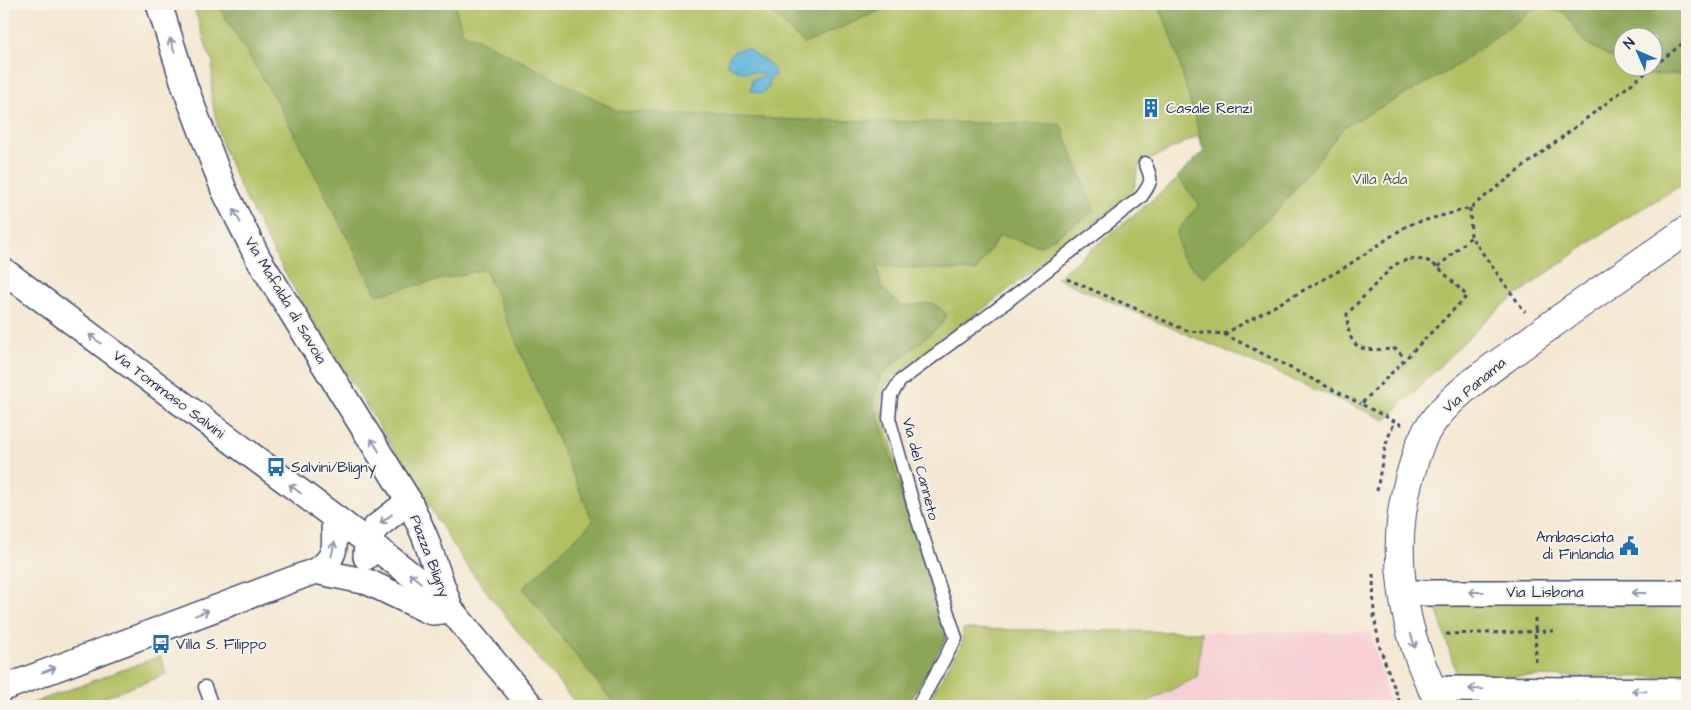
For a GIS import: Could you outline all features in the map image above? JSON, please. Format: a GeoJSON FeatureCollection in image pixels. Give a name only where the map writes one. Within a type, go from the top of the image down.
{"type":"FeatureCollection","features":[{"type":"Feature","properties":{"kind":"street","name":"Via Mafalda di Savoia"},"geometry":{"type":"LineString","coordinates":[[159,4],[185,87],[224,190],[258,258],[409,501]]}},
{"type":"Feature","properties":{"kind":"street","name":"Via Panama"},"geometry":{"type":"LineString","coordinates":[[1437,698],[1414,643],[1403,593],[1400,550],[1404,493],[1424,436],[1436,418],[1465,389],[1540,332],[1687,230]]}},
{"type":"Feature","properties":{"kind":"street","name":"Via Tommaso Salvini"},"geometry":{"type":"LineString","coordinates":[[4,271],[334,518]]}},
{"type":"Feature","properties":{"kind":"street","name":"Piazza Bligny"},"geometry":{"type":"LineString","coordinates":[[367,542],[379,524],[409,501],[425,537],[451,610]]}},
{"type":"Feature","properties":{"kind":"street","name":"Piazza Bligny"},"geometry":{"type":"LineString","coordinates":[[334,518],[425,586],[451,610]]}},
{"type":"Feature","properties":{"kind":"street"},"geometry":{"type":"LineString","coordinates":[[4,688],[315,571],[328,562],[333,553],[335,543],[334,518]]}},
{"type":"Feature","properties":{"kind":"street"},"geometry":{"type":"LineString","coordinates":[[367,542],[366,566],[368,582]]}},
{"type":"Feature","properties":{"kind":"street","name":"Piazza Bligny"},"geometry":{"type":"LineString","coordinates":[[315,571],[368,582],[428,611],[451,610]]}},
{"type":"Feature","properties":{"kind":"street","name":"Via Lisbona"},"geometry":{"type":"LineString","coordinates":[[1403,593],[1687,593]]}},
{"type":"Feature","properties":{"kind":"street"},"geometry":{"type":"LineString","coordinates":[[451,610],[531,706]]}},
{"type":"Feature","properties":{"kind":"street"},"geometry":{"type":"LineString","coordinates":[[1437,698],[1452,689],[1687,691]]}},
{"type":"Feature","properties":{"kind":"lane","name":"Via del Canneto"},"geometry":{"type":"LineString","coordinates":[[918,706],[956,638],[917,518],[889,418],[891,395],[900,381],[1005,303],[1141,196],[1151,184],[1151,174],[1146,163]]}},
{"type":"Feature","properties":{"kind":"lane"},"geometry":{"type":"LineString","coordinates":[[205,687],[212,706]]}},
{"type":"Feature","properties":{"kind":"path"},"geometry":{"type":"LineString","coordinates":[[1664,58],[1687,40]]}},
{"type":"Feature","properties":{"kind":"path"},"geometry":{"type":"LineString","coordinates":[[1224,334],[1344,268],[1408,225],[1470,208],[1639,78]]}},
{"type":"Feature","properties":{"kind":"path"},"geometry":{"type":"LineString","coordinates":[[1470,208],[1471,237],[1540,332]]}},
{"type":"Feature","properties":{"kind":"path"},"geometry":{"type":"LineString","coordinates":[[1438,267],[1471,237]]}},
{"type":"Feature","properties":{"kind":"path"},"geometry":{"type":"LineString","coordinates":[[1361,404],[1467,296],[1438,267],[1426,260],[1409,259],[1394,264],[1347,314],[1347,327],[1350,338],[1358,346],[1366,350],[1396,349],[1405,358]]}},
{"type":"Feature","properties":{"kind":"path"},"geometry":{"type":"LineString","coordinates":[[1046,269],[1188,331],[1224,334],[1395,422]]}},
{"type":"Feature","properties":{"kind":"path"},"geometry":{"type":"LineString","coordinates":[[1535,616],[1536,671]]}},
{"type":"Feature","properties":{"kind":"path"},"geometry":{"type":"LineString","coordinates":[[1446,634],[1554,631]]}},
{"type":"Feature","properties":{"kind":"shaded area"},"geometry":{"type":"Polygon","coordinates":[[[1202,632],[1370,632],[1390,706],[1139,706],[1197,677],[1202,632]]]}},
{"type":"Feature","properties":{"kind":"green space","name":"Villa Ada"},"geometry":{"type":"Polygon","coordinates":[[[193,4],[1687,4],[1687,182],[1616,224],[1514,297],[1490,316],[1386,420],[1056,278],[1206,156],[1198,136],[1139,165],[1133,193],[886,384],[880,403],[946,638],[908,706],[578,706],[464,562],[301,301],[242,191],[222,145],[211,97],[213,61],[208,52],[193,4]]]}},
{"type":"Feature","properties":{"kind":"green space"},"geometry":{"type":"Polygon","coordinates":[[[217,4],[455,4],[462,31],[618,111],[799,120],[1060,124],[1095,211],[1041,246],[1000,235],[976,271],[877,266],[881,287],[901,306],[933,303],[947,314],[941,325],[881,375],[874,402],[946,638],[908,706],[616,706],[523,588],[593,522],[485,269],[377,295],[278,103],[217,4]]]}},
{"type":"Feature","properties":{"kind":"green space"},"geometry":{"type":"Polygon","coordinates":[[[763,4],[882,4],[885,8],[804,44],[763,4]]]}},
{"type":"Feature","properties":{"kind":"green space"},"geometry":{"type":"Polygon","coordinates":[[[1158,4],[1687,4],[1687,74],[1664,75],[1664,28],[1614,28],[1614,59],[1584,42],[1564,12],[1539,5],[1450,70],[1344,127],[1280,207],[1203,278],[1181,256],[1177,232],[1199,204],[1177,177],[1204,151],[1172,37],[1158,4]]]}},
{"type":"Feature","properties":{"kind":"green space"},"geometry":{"type":"Polygon","coordinates":[[[1434,600],[1687,603],[1687,677],[1457,676],[1434,600]]]}},
{"type":"Feature","properties":{"kind":"green space"},"geometry":{"type":"Polygon","coordinates":[[[963,629],[1202,632],[1197,677],[1139,706],[925,706],[962,643],[963,629]]]}},
{"type":"Feature","properties":{"kind":"green space"},"geometry":{"type":"Polygon","coordinates":[[[160,656],[167,674],[81,706],[25,706],[160,656]]]}},
{"type":"Feature","properties":{"kind":"water"},"geometry":{"type":"Polygon","coordinates":[[[746,48],[773,68],[775,75],[768,80],[770,86],[761,94],[751,90],[752,79],[763,77],[762,73],[742,72],[727,65],[730,55],[746,48]]]}},
{"type":"Feature","properties":{"kind":"place","name":"Casale Renzi"},"geometry":{"type":"Point","coordinates":[1151,108]}},
{"type":"Feature","properties":{"kind":"place","name":"Salvini/Bligny"},"geometry":{"type":"Point","coordinates":[276,467]}},
{"type":"Feature","properties":{"kind":"place","name":"Ambasciata di Finlandia"},"geometry":{"type":"Point","coordinates":[1629,546]}},
{"type":"Feature","properties":{"kind":"place","name":"Villa S. Filippo"},"geometry":{"type":"Point","coordinates":[161,644]}}]}
